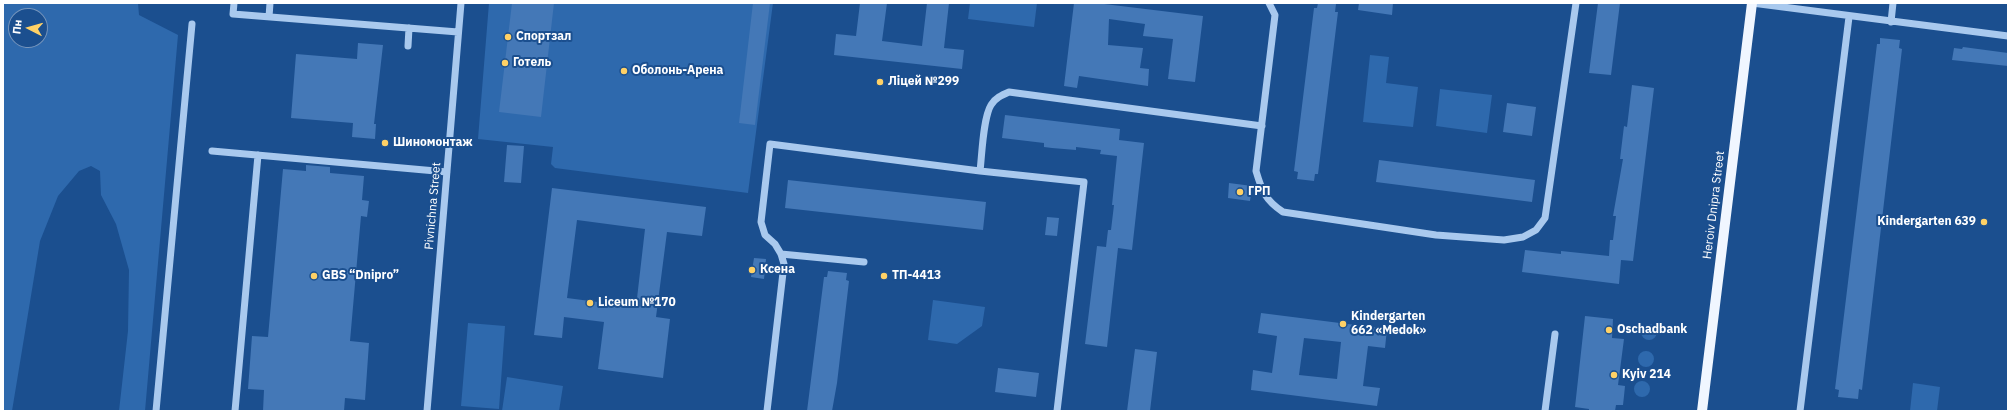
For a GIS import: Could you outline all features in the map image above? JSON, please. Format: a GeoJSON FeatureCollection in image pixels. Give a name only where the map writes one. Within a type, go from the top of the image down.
{"type":"FeatureCollection","features":[{"type":"Feature","properties":{"kind":"main road","name":"Heroiv Dnipra Street"},"geometry":{"type":"LineString","coordinates":[[1702,411],[1752,3]]}},
{"type":"Feature","properties":{"kind":"street"},"geometry":{"type":"LineString","coordinates":[[234,3],[233,14],[458,32]]}},
{"type":"Feature","properties":{"kind":"street"},"geometry":{"type":"LineString","coordinates":[[269,17],[270,3]]}},
{"type":"Feature","properties":{"kind":"street","name":"Pivnichna Street"},"geometry":{"type":"LineString","coordinates":[[427,411],[461,3]]}},
{"type":"Feature","properties":{"kind":"street"},"geometry":{"type":"LineString","coordinates":[[1269,3],[1275,15],[1256,171],[1261,189],[1270,204],[1283,212],[1436,235],[1504,240],[1523,237],[1536,230],[1545,218],[1576,3]]}},
{"type":"Feature","properties":{"kind":"street"},"geometry":{"type":"LineString","coordinates":[[1752,3],[2008,36]]}},
{"type":"Feature","properties":{"kind":"street"},"geometry":{"type":"LineString","coordinates":[[1891,22],[1893,3]]}},
{"type":"Feature","properties":{"kind":"street"},"geometry":{"type":"LineString","coordinates":[[1800,411],[1848,16]]}},
{"type":"Feature","properties":{"kind":"street"},"geometry":{"type":"LineString","coordinates":[[156,411],[192,24]]}},
{"type":"Feature","properties":{"kind":"street"},"geometry":{"type":"LineString","coordinates":[[408,46],[409,28]]}},
{"type":"Feature","properties":{"kind":"street"},"geometry":{"type":"LineString","coordinates":[[980,171],[988,113],[992,104],[1000,96],[1009,92],[1262,126]]}},
{"type":"Feature","properties":{"kind":"street"},"geometry":{"type":"LineString","coordinates":[[767,411],[784,264],[781,254],[775,244],[765,235],[761,222],[770,144],[980,171],[1084,182],[1056,411]]}},
{"type":"Feature","properties":{"kind":"street"},"geometry":{"type":"LineString","coordinates":[[212,151],[396,164],[447,172]]}},
{"type":"Feature","properties":{"kind":"street"},"geometry":{"type":"LineString","coordinates":[[235,411],[258,155]]}},
{"type":"Feature","properties":{"kind":"street"},"geometry":{"type":"LineString","coordinates":[[781,254],[864,262]]}},
{"type":"Feature","properties":{"kind":"street"},"geometry":{"type":"LineString","coordinates":[[1545,411],[1555,334]]}},
{"type":"Feature","properties":{"kind":"shaded area"},"geometry":{"type":"Polygon","coordinates":[[[3,3],[138,3],[139,15],[178,35],[145,411],[119,411],[128,331],[129,270],[116,224],[101,195],[100,171],[91,166],[79,171],[58,196],[40,241],[12,411],[3,411],[3,3]]]}},
{"type":"Feature","properties":{"kind":"shaded area","name":"Оболонь-Арена"},"geometry":{"type":"Polygon","coordinates":[[[489,3],[773,3],[748,193],[555,168],[551,164],[553,147],[478,139],[489,3]]]}},
{"type":"Feature","properties":{"kind":"shaded area"},"geometry":{"type":"Polygon","coordinates":[[[970,3],[1037,3],[1034,27],[968,19],[970,3]]]}},
{"type":"Feature","properties":{"kind":"shaded area"},"geometry":{"type":"Polygon","coordinates":[[[1370,55],[1389,57],[1386,83],[1418,87],[1413,127],[1363,122],[1370,55]]]}},
{"type":"Feature","properties":{"kind":"shaded area"},"geometry":{"type":"Polygon","coordinates":[[[1440,89],[1492,95],[1487,133],[1436,126],[1440,89]]]}},
{"type":"Feature","properties":{"kind":"shaded area"},"geometry":{"type":"Polygon","coordinates":[[[933,300],[985,307],[982,326],[957,344],[928,340],[933,300]]]}},
{"type":"Feature","properties":{"kind":"shaded area"},"geometry":{"type":"Polygon","coordinates":[[[468,323],[505,326],[499,409],[461,406],[468,323]]]}},
{"type":"Feature","properties":{"kind":"shaded area"},"geometry":{"type":"Polygon","coordinates":[[[1649,324],[1656,329],[1657,332],[1652,339],[1649,340],[1642,335],[1641,332],[1646,325],[1649,324]]]}},
{"type":"Feature","properties":{"kind":"shaded area"},"geometry":{"type":"Polygon","coordinates":[[[1646,351],[1653,356],[1654,359],[1649,366],[1646,367],[1639,362],[1638,359],[1643,352],[1646,351]]]}},
{"type":"Feature","properties":{"kind":"shaded area"},"geometry":{"type":"Polygon","coordinates":[[[507,377],[563,386],[559,411],[502,411],[507,377]]]}},
{"type":"Feature","properties":{"kind":"shaded area"},"geometry":{"type":"Polygon","coordinates":[[[1642,381],[1649,386],[1650,389],[1645,396],[1642,397],[1635,392],[1634,389],[1639,382],[1642,381]]]}},
{"type":"Feature","properties":{"kind":"shaded area"},"geometry":{"type":"Polygon","coordinates":[[[1913,383],[1940,387],[1937,411],[1910,411],[1913,383]]]}},
{"type":"Feature","properties":{"kind":"building"},"geometry":{"type":"Polygon","coordinates":[[[512,3],[554,3],[541,117],[499,112],[512,3]]]}},
{"type":"Feature","properties":{"kind":"building"},"geometry":{"type":"Polygon","coordinates":[[[753,3],[770,3],[755,125],[739,123],[753,3]]]}},
{"type":"Feature","properties":{"kind":"building"},"geometry":{"type":"Polygon","coordinates":[[[860,3],[887,3],[882,41],[922,46],[927,3],[949,3],[944,48],[964,50],[962,69],[834,55],[836,34],[856,36],[860,3]]]}},
{"type":"Feature","properties":{"kind":"building"},"geometry":{"type":"Polygon","coordinates":[[[1074,3],[1096,3],[1203,16],[1195,82],[1168,79],[1173,39],[1143,36],[1145,24],[1109,19],[1108,45],[1143,48],[1140,68],[1149,69],[1148,86],[1079,76],[1077,88],[1064,86],[1074,3]]]}},
{"type":"Feature","properties":{"kind":"building"},"geometry":{"type":"Polygon","coordinates":[[[1318,3],[1336,4],[1335,12],[1338,12],[1318,174],[1315,174],[1314,181],[1297,179],[1298,172],[1294,171],[1314,8],[1317,8],[1318,3]]]}},
{"type":"Feature","properties":{"kind":"building"},"geometry":{"type":"Polygon","coordinates":[[[1359,3],[1393,3],[1392,15],[1358,10],[1359,3]]]}},
{"type":"Feature","properties":{"kind":"building"},"geometry":{"type":"Polygon","coordinates":[[[1598,3],[1620,3],[1611,75],[1589,73],[1598,3]]]}},
{"type":"Feature","properties":{"kind":"building"},"geometry":{"type":"Polygon","coordinates":[[[1880,38],[1900,40],[1899,48],[1902,49],[1862,390],[1859,389],[1858,399],[1838,397],[1839,390],[1835,389],[1877,44],[1880,44],[1880,38]]]}},
{"type":"Feature","properties":{"kind":"building"},"geometry":{"type":"Polygon","coordinates":[[[358,43],[383,45],[374,124],[376,124],[375,139],[352,137],[353,123],[291,118],[296,54],[357,59],[358,43]]]}},
{"type":"Feature","properties":{"kind":"building"},"geometry":{"type":"Polygon","coordinates":[[[1963,47],[2008,53],[2008,66],[1952,60],[1954,48],[1962,49],[1963,47]]]}},
{"type":"Feature","properties":{"kind":"building"},"geometry":{"type":"Polygon","coordinates":[[[1632,85],[1654,88],[1633,261],[1621,260],[1619,284],[1522,272],[1525,250],[1561,254],[1561,251],[1609,256],[1610,240],[1613,240],[1616,216],[1613,216],[1623,159],[1620,159],[1624,126],[1627,127],[1632,85]]]}},
{"type":"Feature","properties":{"kind":"building"},"geometry":{"type":"Polygon","coordinates":[[[1507,103],[1536,107],[1532,136],[1503,132],[1507,103]]]}},
{"type":"Feature","properties":{"kind":"building"},"geometry":{"type":"Polygon","coordinates":[[[1005,115],[1120,129],[1119,140],[1144,143],[1132,250],[1118,248],[1107,347],[1085,344],[1097,246],[1106,247],[1108,230],[1111,230],[1117,156],[1100,154],[1101,150],[1076,147],[1076,150],[1052,148],[1044,147],[1044,143],[1002,138],[1005,115]]]}},
{"type":"Feature","properties":{"kind":"building"},"geometry":{"type":"Polygon","coordinates":[[[507,145],[524,146],[521,183],[504,182],[507,145]]]}},
{"type":"Feature","properties":{"kind":"building"},"geometry":{"type":"Polygon","coordinates":[[[1379,160],[1535,180],[1532,202],[1376,182],[1379,160]]]}},
{"type":"Feature","properties":{"kind":"building","name":"GBS “Dnipro”"},"geometry":{"type":"Polygon","coordinates":[[[306,165],[330,167],[330,173],[364,176],[362,200],[369,201],[367,217],[361,216],[350,341],[369,343],[365,400],[345,398],[344,411],[263,411],[264,390],[248,389],[252,336],[268,337],[283,169],[306,171],[306,165]]]}},
{"type":"Feature","properties":{"kind":"building"},"geometry":{"type":"Polygon","coordinates":[[[788,180],[986,202],[983,230],[785,208],[788,180]]]}},
{"type":"Feature","properties":{"kind":"building","name":"ГРП"},"geometry":{"type":"Polygon","coordinates":[[[1229,183],[1252,186],[1250,201],[1228,198],[1229,183]]]}},
{"type":"Feature","properties":{"kind":"building"},"geometry":{"type":"Polygon","coordinates":[[[552,188],[706,207],[702,236],[667,232],[656,317],[670,319],[663,378],[598,369],[604,322],[564,317],[562,338],[534,335],[552,188]],[[577,220],[567,298],[636,307],[645,229],[577,220]]]}},
{"type":"Feature","properties":{"kind":"building"},"geometry":{"type":"Polygon","coordinates":[[[1047,217],[1059,218],[1057,236],[1045,235],[1047,217]]]}},
{"type":"Feature","properties":{"kind":"building"},"geometry":{"type":"Polygon","coordinates":[[[754,258],[766,259],[764,279],[751,277],[754,258]]]}},
{"type":"Feature","properties":{"kind":"building"},"geometry":{"type":"Polygon","coordinates":[[[828,271],[847,273],[846,280],[849,281],[837,383],[832,411],[807,411],[824,277],[827,277],[828,271]]]}},
{"type":"Feature","properties":{"kind":"building"},"geometry":{"type":"Polygon","coordinates":[[[1261,313],[1387,329],[1385,348],[1368,346],[1363,386],[1380,388],[1377,406],[1251,390],[1253,370],[1272,373],[1277,336],[1258,333],[1261,313]],[[1304,338],[1299,375],[1337,379],[1341,342],[1304,338]]]}},
{"type":"Feature","properties":{"kind":"building"},"geometry":{"type":"Polygon","coordinates":[[[1585,316],[1613,319],[1612,338],[1624,339],[1618,385],[1625,386],[1623,405],[1616,405],[1615,411],[1589,411],[1589,409],[1575,407],[1585,316]]]}},
{"type":"Feature","properties":{"kind":"building"},"geometry":{"type":"Polygon","coordinates":[[[1135,349],[1157,352],[1150,411],[1127,411],[1135,349]]]}},
{"type":"Feature","properties":{"kind":"building"},"geometry":{"type":"Polygon","coordinates":[[[998,368],[1039,373],[1036,397],[995,392],[998,368]]]}},
{"type":"Feature","properties":{"kind":"place","name":"Спортзал"},"geometry":{"type":"Point","coordinates":[508,37]}},
{"type":"Feature","properties":{"kind":"place","name":"Готель"},"geometry":{"type":"Point","coordinates":[505,63]}},
{"type":"Feature","properties":{"kind":"place","name":"Оболонь-Арена"},"geometry":{"type":"Point","coordinates":[624,71]}},
{"type":"Feature","properties":{"kind":"place","name":"Ліцей №299"},"geometry":{"type":"Point","coordinates":[880,82]}},
{"type":"Feature","properties":{"kind":"place","name":"Шиномонтаж"},"geometry":{"type":"Point","coordinates":[385,143]}},
{"type":"Feature","properties":{"kind":"place","name":"ГРП"},"geometry":{"type":"Point","coordinates":[1240,192]}},
{"type":"Feature","properties":{"kind":"place","name":"Kindergarten 639"},"geometry":{"type":"Point","coordinates":[1984,222]}},
{"type":"Feature","properties":{"kind":"place","name":"Ксена"},"geometry":{"type":"Point","coordinates":[752,270]}},
{"type":"Feature","properties":{"kind":"place","name":"GBS “Dnipro”"},"geometry":{"type":"Point","coordinates":[314,276]}},
{"type":"Feature","properties":{"kind":"place","name":"ТП-4413"},"geometry":{"type":"Point","coordinates":[884,276]}},
{"type":"Feature","properties":{"kind":"place","name":"Liceum №170"},"geometry":{"type":"Point","coordinates":[590,303]}},
{"type":"Feature","properties":{"kind":"place","name":"Kindergarten 662 «Medok»"},"geometry":{"type":"Point","coordinates":[1343,324]}},
{"type":"Feature","properties":{"kind":"place","name":"Oschadbank"},"geometry":{"type":"Point","coordinates":[1609,330]}},
{"type":"Feature","properties":{"kind":"place","name":"Kyiv 214"},"geometry":{"type":"Point","coordinates":[1614,375]}}]}
